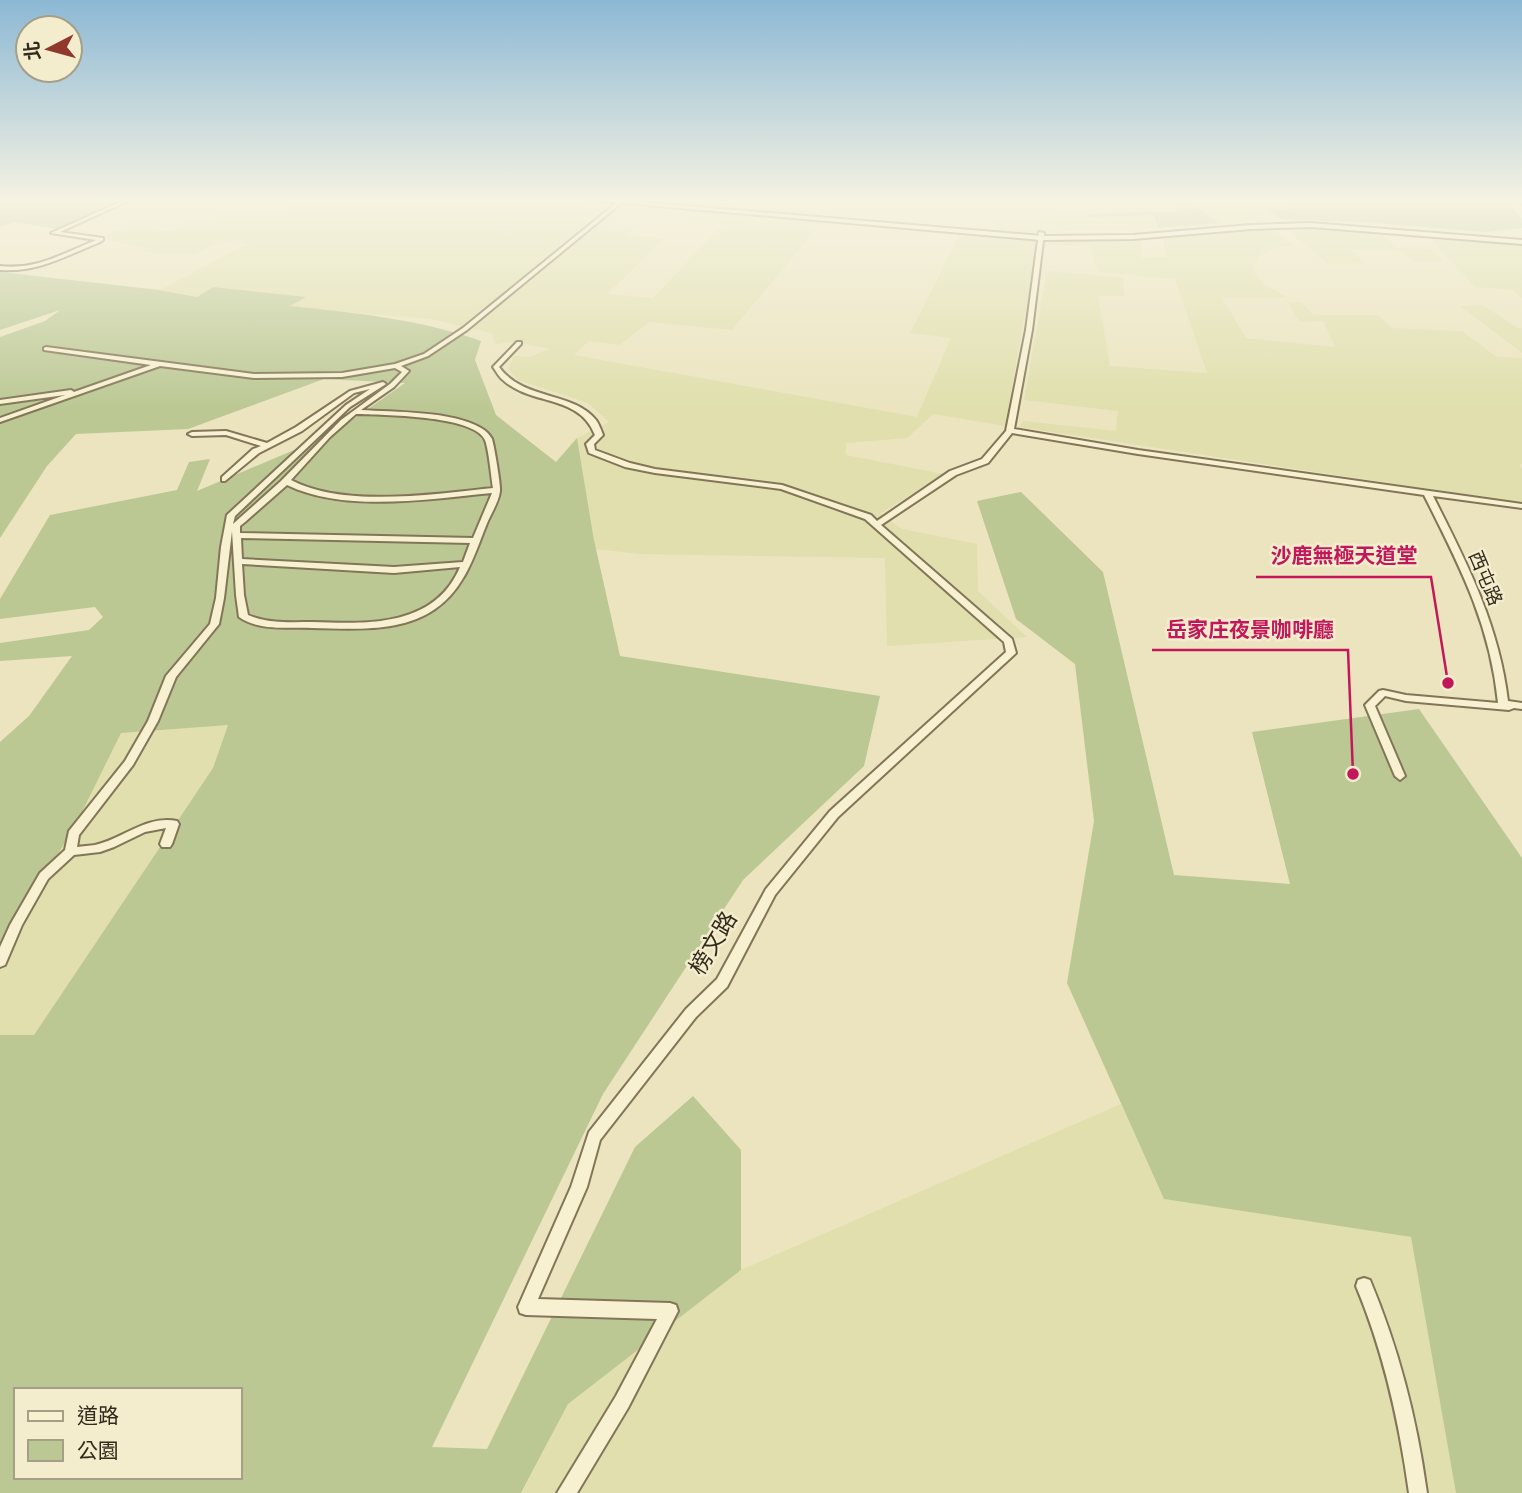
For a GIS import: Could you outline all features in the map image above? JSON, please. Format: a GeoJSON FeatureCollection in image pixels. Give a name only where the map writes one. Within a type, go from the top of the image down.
{"type":"FeatureCollection","features":[{"type":"Feature","properties":{"kind":"street"},"geometry":{"type":"LineString","coordinates":[[8,270],[28,270]]}},
{"type":"Feature","properties":{"kind":"street"},"geometry":{"type":"LineString","coordinates":[[46,349],[254,376],[342,376],[396,366],[426,355],[465,329],[538,270]]}},
{"type":"Feature","properties":{"kind":"street"},"geometry":{"type":"LineString","coordinates":[[519,343],[496,367],[501,379],[584,414],[598,426],[599,435],[590,444],[592,451],[628,465],[655,471],[782,487],[868,517],[876,525],[953,473],[985,461],[1010,431],[1037,270]]}},
{"type":"Feature","properties":{"kind":"street"},"geometry":{"type":"LineString","coordinates":[[0,420],[162,363]]}},
{"type":"Feature","properties":{"kind":"street"},"geometry":{"type":"LineString","coordinates":[[355,412],[449,420],[474,425],[484,431],[488,438],[497,490],[453,591],[425,611],[404,621],[341,626],[274,625],[244,617],[236,526],[250,509],[286,481],[355,412],[395,385],[406,371],[396,366]]}},
{"type":"Feature","properties":{"kind":"street"},"geometry":{"type":"LineString","coordinates":[[71,851],[72,834],[129,763],[153,721],[171,676],[214,624],[220,598],[228,524],[232,515],[348,406],[383,384],[352,392],[299,429],[256,451],[225,480]]}},
{"type":"Feature","properties":{"kind":"street"},"geometry":{"type":"LineString","coordinates":[[0,402],[56,392],[88,391]]}},
{"type":"Feature","properties":{"kind":"street"},"geometry":{"type":"LineString","coordinates":[[1010,431],[1138,452],[1522,506]]}},
{"type":"Feature","properties":{"kind":"street"},"geometry":{"type":"LineString","coordinates":[[192,434],[226,433],[267,445]]}},
{"type":"Feature","properties":{"kind":"street"},"geometry":{"type":"LineString","coordinates":[[286,481],[297,490],[381,498],[497,490]]}},
{"type":"Feature","properties":{"kind":"street","name":"西屯路"},"geometry":{"type":"LineString","coordinates":[[1428,494],[1479,599],[1501,671],[1503,703],[1522,707]]}},
{"type":"Feature","properties":{"kind":"street","name":"榜文路"},"geometry":{"type":"LineString","coordinates":[[566,1493],[622,1402],[670,1311],[526,1307],[579,1187],[594,1136],[691,1013],[722,983],[770,892],[834,814],[1010,653],[1009,641],[876,525]]}},
{"type":"Feature","properties":{"kind":"street"},"geometry":{"type":"LineString","coordinates":[[236,535],[477,541]]}},
{"type":"Feature","properties":{"kind":"street"},"geometry":{"type":"LineString","coordinates":[[237,561],[394,570],[466,564]]}},
{"type":"Feature","properties":{"kind":"street","name":"西屯路"},"geometry":{"type":"LineString","coordinates":[[1400,776],[1370,705],[1383,693],[1419,699],[1522,707]]}},
{"type":"Feature","properties":{"kind":"street"},"geometry":{"type":"LineString","coordinates":[[0,962],[16,925],[44,876],[71,851],[97,849],[138,828],[173,824],[166,844]]}},
{"type":"Feature","properties":{"kind":"street"},"geometry":{"type":"LineString","coordinates":[[1364,1286],[1387,1339],[1406,1414],[1418,1493]]}},
{"type":"Feature","properties":{"kind":"green space"},"geometry":{"type":"Polygon","coordinates":[[[198,270],[632,270],[607,294],[653,298],[680,270],[782,270],[732,330],[649,322],[620,345],[589,341],[574,355],[917,417],[951,338],[910,333],[942,270],[1033,270],[1005,426],[933,414],[907,438],[846,443],[846,455],[943,474],[880,514],[902,529],[977,544],[978,591],[1027,637],[887,646],[885,558],[639,554],[596,549],[577,438],[609,422],[588,403],[518,380],[508,369],[514,356],[529,357],[550,349],[516,342],[496,344],[491,333],[430,319],[289,307],[304,297],[213,287],[198,297],[160,290],[198,270]]]}},
{"type":"Feature","properties":{"kind":"green space"},"geometry":{"type":"Polygon","coordinates":[[[1097,270],[1252,270],[1264,284],[1288,298],[1222,298],[1246,338],[1335,347],[1323,321],[1300,322],[1288,303],[1301,302],[1314,315],[1378,315],[1392,328],[1462,331],[1497,357],[1522,358],[1522,464],[1519,464],[1522,469],[1522,503],[1019,427],[1023,421],[1116,431],[1118,411],[1024,400],[1047,271],[1123,277],[1124,296],[1098,296],[1110,366],[1207,373],[1175,279],[1098,272],[1097,270]]]}},
{"type":"Feature","properties":{"kind":"green space"},"geometry":{"type":"Polygon","coordinates":[[[1459,270],[1522,270],[1522,298],[1513,290],[1475,287],[1459,270]]]}},
{"type":"Feature","properties":{"kind":"green space"},"geometry":{"type":"Polygon","coordinates":[[[0,272],[159,290],[197,297],[213,287],[306,297],[290,306],[411,322],[481,341],[475,360],[496,415],[556,462],[577,438],[594,540],[620,656],[880,696],[864,766],[743,880],[603,1094],[432,1447],[487,1449],[635,1147],[693,1096],[741,1150],[741,1270],[568,1404],[521,1493],[0,1493],[0,1035],[34,1035],[213,768],[228,725],[121,733],[74,828],[0,947],[0,742],[29,716],[72,656],[0,661],[0,643],[89,630],[103,617],[95,607],[0,619],[0,599],[50,515],[177,490],[189,462],[210,459],[197,491],[332,434],[405,383],[324,379],[188,429],[76,434],[47,466],[0,538],[0,337],[45,321],[60,310],[0,330],[0,272]]]}},
{"type":"Feature","properties":{"kind":"green space"},"geometry":{"type":"Polygon","coordinates":[[[1483,305],[1522,328],[1522,353],[1460,306],[1483,305]]]}},
{"type":"Feature","properties":{"kind":"green space"},"geometry":{"type":"Polygon","coordinates":[[[1021,492],[1103,572],[1174,875],[1290,884],[1252,732],[1419,709],[1522,858],[1522,1493],[1456,1493],[1411,1237],[1164,1199],[1067,983],[1094,821],[1075,664],[1016,619],[977,501],[1021,492]]]}},
{"type":"Feature","properties":{"kind":"green space"},"geometry":{"type":"Polygon","coordinates":[[[228,724],[213,768],[34,1035],[0,1035],[0,955],[121,733],[228,724]]]}},
{"type":"Feature","properties":{"kind":"green space"},"geometry":{"type":"Polygon","coordinates":[[[1121,1104],[1164,1199],[1411,1237],[1456,1493],[522,1493],[568,1404],[741,1270],[1121,1104]]]}},
{"type":"Feature","properties":{"kind":"place","name":"沙鹿無極天道堂"},"geometry":{"type":"Point","coordinates":[1448,683]}},
{"type":"Feature","properties":{"kind":"place","name":"岳家庄夜景咖啡廳"},"geometry":{"type":"Point","coordinates":[1353,774]}}]}
